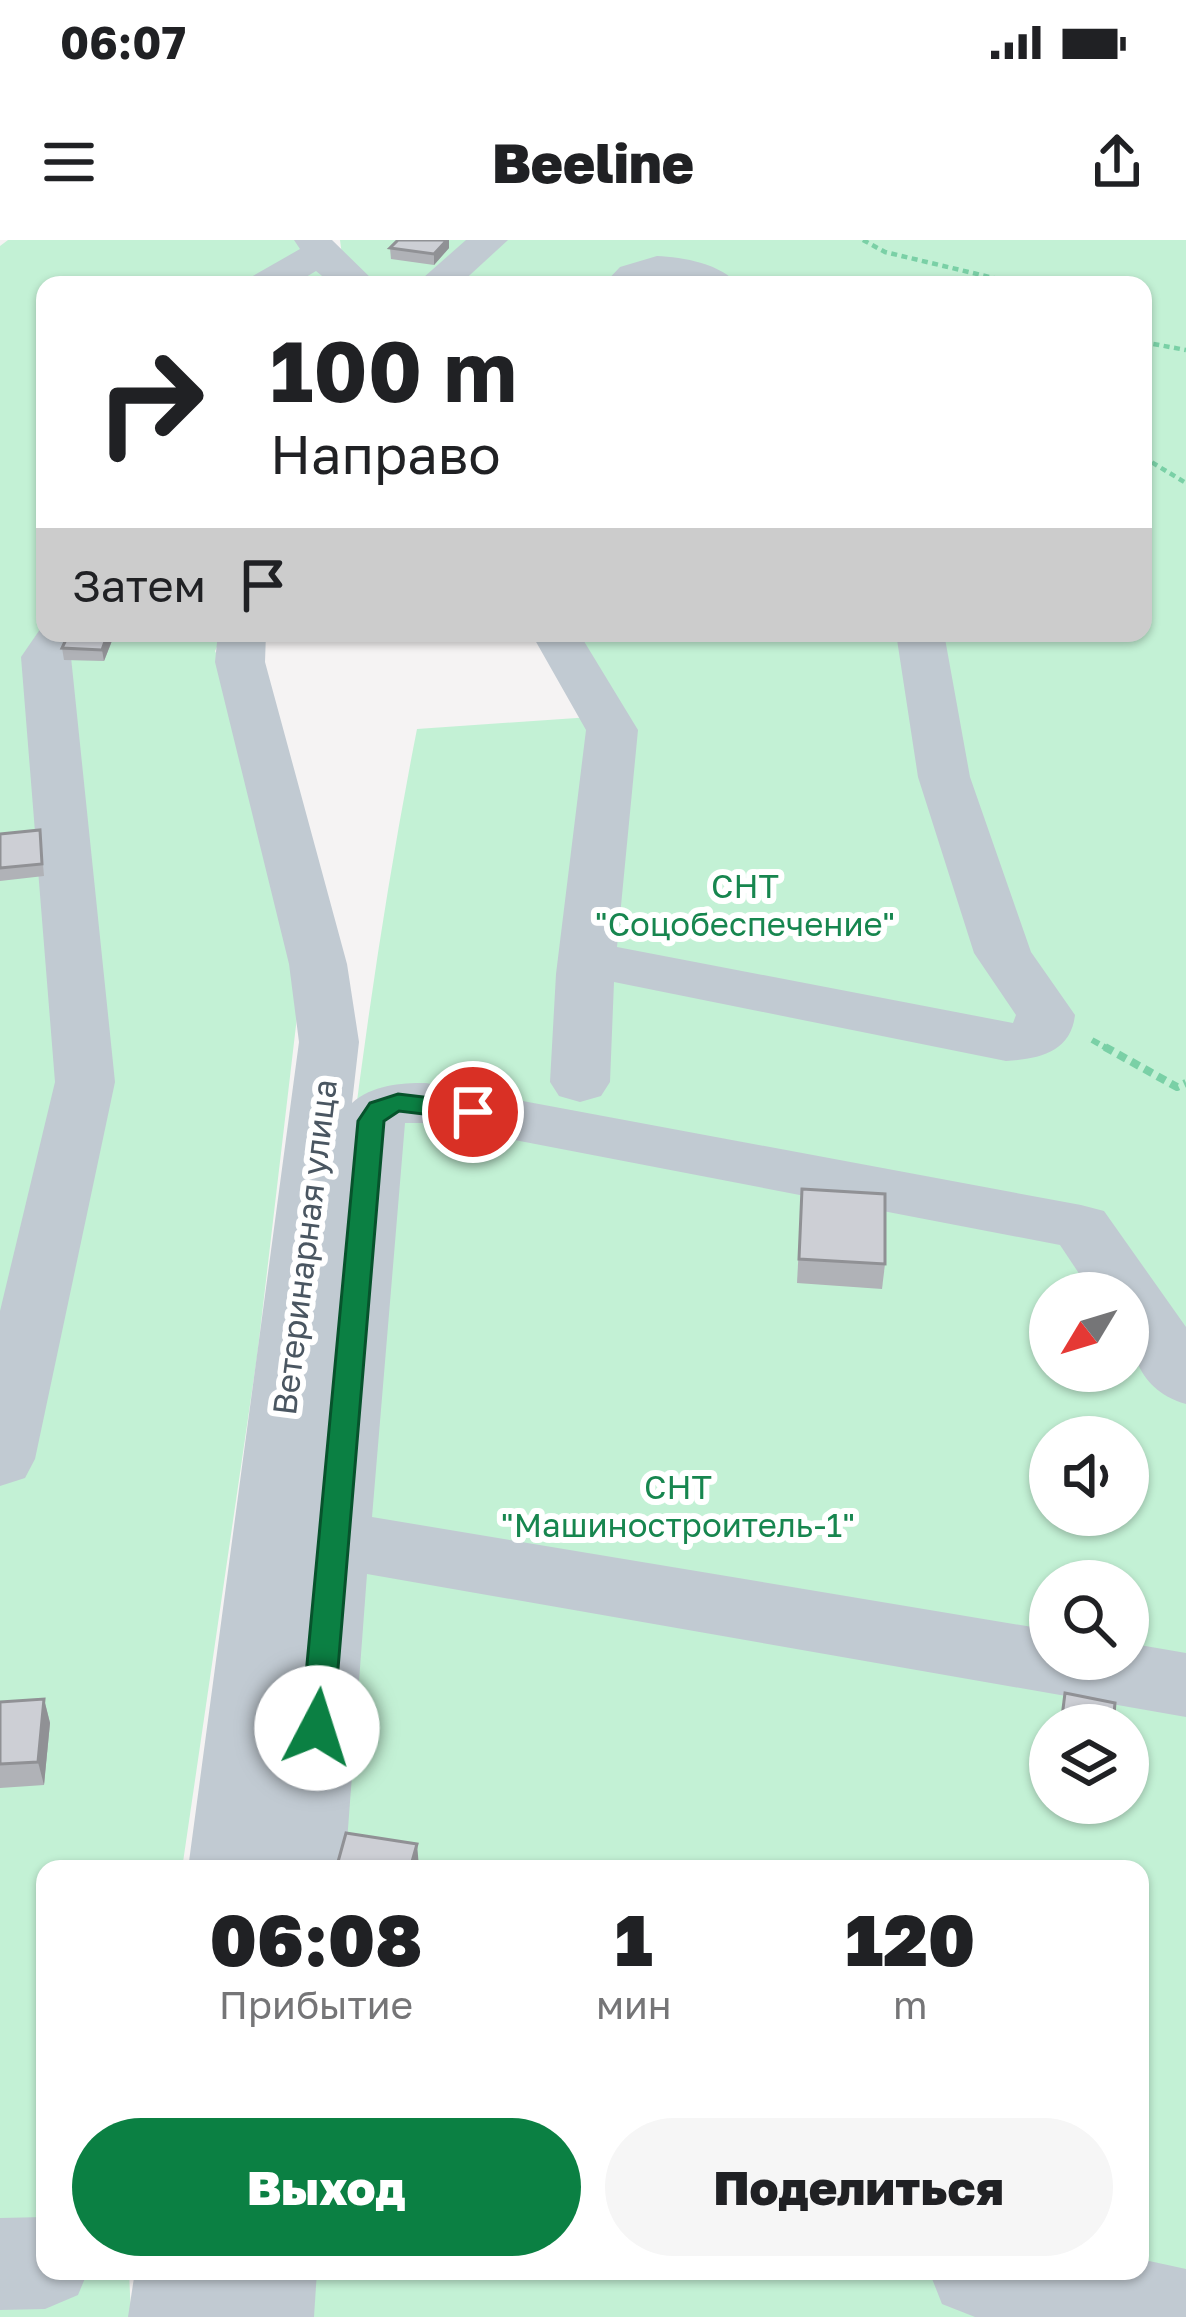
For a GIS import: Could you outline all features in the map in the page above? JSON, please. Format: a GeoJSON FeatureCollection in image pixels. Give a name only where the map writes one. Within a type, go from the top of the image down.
{"type":"FeatureCollection","features":[{"type":"Feature","properties":{"kind":"street"},"geometry":{"type":"LineString","coordinates":[[446,276],[489,240]]}},
{"type":"Feature","properties":{"kind":"street"},"geometry":{"type":"LineString","coordinates":[[277,276],[317,247],[348,276]]}},
{"type":"Feature","properties":{"kind":"street"},"geometry":{"type":"LineString","coordinates":[[635,276],[660,266],[691,276]]}},
{"type":"Feature","properties":{"kind":"street","name":"Ветеринарная улица"},"geometry":{"type":"LineString","coordinates":[[230,1860],[329,1042],[318,964],[240,662],[247,642]]}},
{"type":"Feature","properties":{"kind":"street"},"geometry":{"type":"LineString","coordinates":[[561,642],[607,713],[612,730],[586,959],[580,1082]]}},
{"type":"Feature","properties":{"kind":"street"},"geometry":{"type":"LineString","coordinates":[[586,959],[1006,1042],[1025,1040],[1044,1030],[1046,1015],[1003,953],[944,776],[922,642]]}},
{"type":"Feature","properties":{"kind":"street"},"geometry":{"type":"LineString","coordinates":[[0,1460],[85,1082],[36,647]]}},
{"type":"Feature","properties":{"kind":"street"},"geometry":{"type":"LineString","coordinates":[[305,1860],[371,1121],[379,1109],[398,1102],[426,1103],[1081,1227],[1112,1272]]}},
{"type":"Feature","properties":{"kind":"street"},"geometry":{"type":"LineString","coordinates":[[1149,1326],[1186,1379]]}},
{"type":"Feature","properties":{"kind":"street"},"geometry":{"type":"LineString","coordinates":[[334,1541],[544,1572],[1186,1685]]}},
{"type":"Feature","properties":{"kind":"street"},"geometry":{"type":"LineString","coordinates":[[0,2264],[36,2263]]}},
{"type":"Feature","properties":{"kind":"street"},"geometry":{"type":"LineString","coordinates":[[175,2317],[180,2280]]}},
{"type":"Feature","properties":{"kind":"street"},"geometry":{"type":"LineString","coordinates":[[267,2317],[270,2280]]}},
{"type":"Feature","properties":{"kind":"street"},"geometry":{"type":"LineString","coordinates":[[1017,2280],[1186,2316]]}},
{"type":"Feature","properties":{"kind":"path"},"geometry":{"type":"LineString","coordinates":[[863,240],[885,253],[984,276]]}},
{"type":"Feature","properties":{"kind":"path"},"geometry":{"type":"LineString","coordinates":[[1152,344],[1186,350]]}},
{"type":"Feature","properties":{"kind":"path"},"geometry":{"type":"LineString","coordinates":[[1152,462],[1186,483]]}},
{"type":"Feature","properties":{"kind":"path"},"geometry":{"type":"LineString","coordinates":[[1092,1040],[1177,1087],[1186,1083]]}},
{"type":"Feature","properties":{"kind":"green space"},"geometry":{"type":"Polygon","coordinates":[[[8,240],[302,240],[337,276],[36,276],[36,642],[220,642],[215,651],[224,670],[299,1000],[257,1357],[183,1860],[36,1860],[36,2280],[129,2280],[131,2317],[0,2317],[0,246],[8,240]]]}},
{"type":"Feature","properties":{"kind":"green space"},"geometry":{"type":"Polygon","coordinates":[[[340,240],[1186,240],[1186,2317],[235,2317],[237,2280],[1149,2280],[1149,1860],[276,1860],[350,1154],[391,870],[417,729],[591,717],[549,642],[1152,642],[1152,276],[366,276],[342,255],[340,240]]]}},
{"type":"Feature","properties":{"kind":"building"},"geometry":{"type":"Polygon","coordinates":[[[398,240],[447,240],[434,254],[390,248],[398,240]]]}},
{"type":"Feature","properties":{"kind":"building"},"geometry":{"type":"Polygon","coordinates":[[[65,642],[105,642],[102,650],[62,648],[65,642]]]}},
{"type":"Feature","properties":{"kind":"building"},"geometry":{"type":"Polygon","coordinates":[[[40,830],[42,864],[0,868],[0,834],[40,830]]]}},
{"type":"Feature","properties":{"kind":"building"},"geometry":{"type":"Polygon","coordinates":[[[802,1189],[885,1194],[885,1264],[799,1259],[802,1189]]]}},
{"type":"Feature","properties":{"kind":"building"},"geometry":{"type":"Polygon","coordinates":[[[1065,1693],[1115,1703],[1115,1704],[1064,1704],[1065,1693]]]}},
{"type":"Feature","properties":{"kind":"building"},"geometry":{"type":"Polygon","coordinates":[[[44,1699],[38,1762],[0,1764],[0,1702],[44,1699]]]}},
{"type":"Feature","properties":{"kind":"building"},"geometry":{"type":"Polygon","coordinates":[[[346,1833],[417,1844],[413,1860],[338,1860],[346,1833]]]}},
{"type":"Feature","properties":{"kind":"route"},"geometry":{"type":"LineString","coordinates":[[317,1728],[371,1121],[379,1109],[398,1102],[473,1112]]}},
{"type":"Feature","properties":{"kind":"park label","name":"СНТ \"Соцобеспечение\""},"geometry":{"type":"Point","coordinates":[745,904]}},
{"type":"Feature","properties":{"kind":"park label","name":"СНТ \"Машиностроитель-1\""},"geometry":{"type":"Point","coordinates":[678,1505]}}]}
